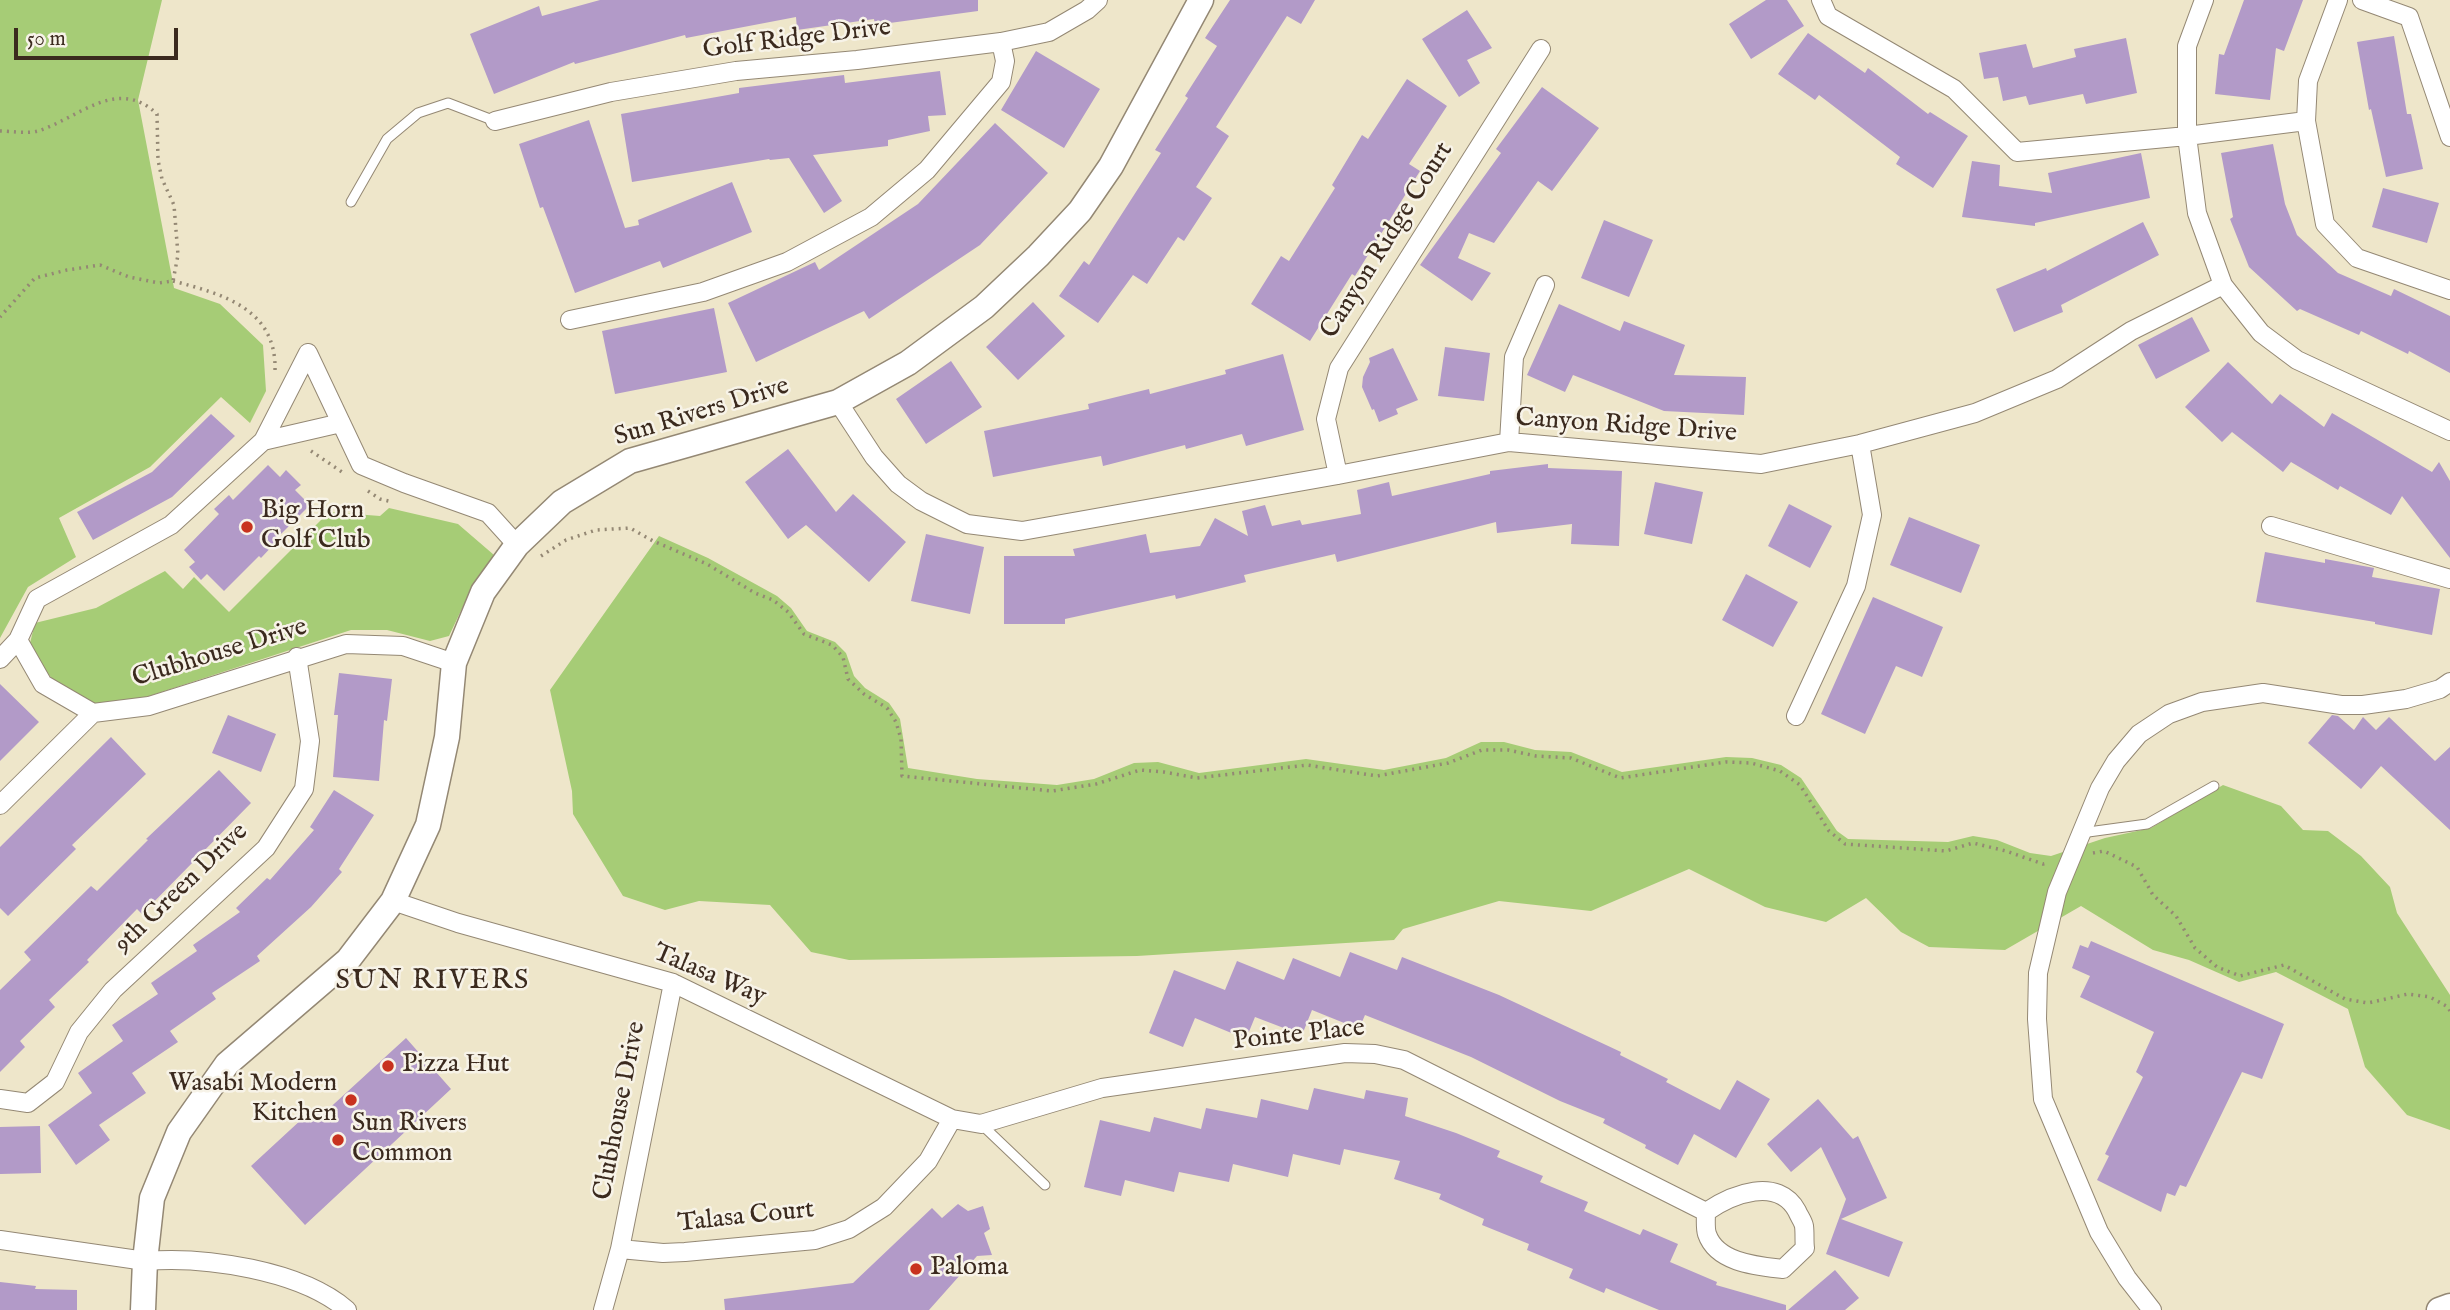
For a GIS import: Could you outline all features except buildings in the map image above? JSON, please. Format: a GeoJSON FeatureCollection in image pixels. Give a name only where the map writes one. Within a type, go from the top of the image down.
{"type":"FeatureCollection","features":[{"type":"Feature","properties":{"kind":"street","name":"Golf Ridge Drive"},"geometry":{"type":"LineString","coordinates":[[495,121],[611,92],[736,71],[856,60],[1001,42],[1049,32],[1087,10],[1098,0]]}},
{"type":"Feature","properties":{"kind":"street"},"geometry":{"type":"LineString","coordinates":[[1821,0],[1828,16],[1954,89],[2017,152],[2187,136],[2306,121]]}},
{"type":"Feature","properties":{"kind":"street"},"geometry":{"type":"LineString","coordinates":[[2204,0],[2187,46],[2187,136],[2197,214],[2223,285],[2261,333],[2297,360],[2450,431]]}},
{"type":"Feature","properties":{"kind":"street"},"geometry":{"type":"LineString","coordinates":[[2337,0],[2308,81],[2306,121],[2325,224],[2357,258],[2450,290]]}},
{"type":"Feature","properties":{"kind":"street"},"geometry":{"type":"LineString","coordinates":[[2362,0],[2409,17],[2450,137]]}},
{"type":"Feature","properties":{"kind":"street","name":"Sun Rivers Drive"},"geometry":{"type":"LineString","coordinates":[[143,1310],[152,1198],[179,1132],[227,1064],[348,960],[393,901],[428,825],[447,737],[454,663],[483,592],[525,553],[562,502],[630,461],[838,402],[908,363],[984,307],[1038,256],[1080,211],[1111,166],[1198,1]]}},
{"type":"Feature","properties":{"kind":"street"},"geometry":{"type":"LineString","coordinates":[[570,320],[703,292],[787,262],[871,217],[927,170],[1001,82],[1005,61],[1001,42]]}},
{"type":"Feature","properties":{"kind":"street","name":"Canyon Ridge Court"},"geometry":{"type":"LineString","coordinates":[[1338,475],[1326,419],[1339,368],[1541,49]]}},
{"type":"Feature","properties":{"kind":"street"},"geometry":{"type":"LineString","coordinates":[[1509,442],[1514,357],[1545,285]]}},
{"type":"Feature","properties":{"kind":"street","name":"Canyon Ridge Drive"},"geometry":{"type":"LineString","coordinates":[[838,402],[874,457],[898,484],[921,501],[967,524],[1022,531],[1509,442],[1761,464],[1860,444],[1975,413],[2057,379],[2131,331],[2223,285]]}},
{"type":"Feature","properties":{"kind":"street"},"geometry":{"type":"LineString","coordinates":[[0,659],[18,640],[37,599],[171,525],[263,440],[308,353],[361,465],[488,513],[525,553]]}},
{"type":"Feature","properties":{"kind":"street"},"geometry":{"type":"LineString","coordinates":[[263,440],[341,423]]}},
{"type":"Feature","properties":{"kind":"street"},"geometry":{"type":"LineString","coordinates":[[1796,716],[1856,586],[1871,515],[1860,444]]}},
{"type":"Feature","properties":{"kind":"street"},"geometry":{"type":"LineString","coordinates":[[2271,526],[2450,579]]}},
{"type":"Feature","properties":{"kind":"street"},"geometry":{"type":"LineString","coordinates":[[0,805],[93,713],[43,684],[18,640]]}},
{"type":"Feature","properties":{"kind":"street","name":"Clubhouse Drive"},"geometry":{"type":"LineString","coordinates":[[93,713],[149,706],[297,657],[346,644],[404,646],[454,663]]}},
{"type":"Feature","properties":{"kind":"street","name":"9th Green Drive"},"geometry":{"type":"LineString","coordinates":[[0,1099],[28,1103],[55,1082],[79,1032],[113,989],[266,848],[304,789],[310,741],[297,657]]}},
{"type":"Feature","properties":{"kind":"street"},"geometry":{"type":"LineString","coordinates":[[2152,1310],[2127,1278],[2099,1232],[2043,1099],[2037,1019],[2038,973],[2057,892],[2107,776],[2126,746],[2153,723],[2185,707],[2202,702],[2263,693],[2328,704],[2363,705],[2447,690]]}},
{"type":"Feature","properties":{"kind":"street","name":"Talasa Way"},"geometry":{"type":"LineString","coordinates":[[393,901],[458,923],[673,983],[952,1119]]}},
{"type":"Feature","properties":{"kind":"street","name":"Clubhouse Drive"},"geometry":{"type":"LineString","coordinates":[[620,1250],[673,983]]}},
{"type":"Feature","properties":{"kind":"street","name":"Pointe Place"},"geometry":{"type":"LineString","coordinates":[[952,1119],[981,1124],[1102,1088],[1345,1053],[1375,1054],[1404,1060],[1706,1212]]}},
{"type":"Feature","properties":{"kind":"street","name":"Talasa Court"},"geometry":{"type":"LineString","coordinates":[[620,1250],[697,1252],[815,1240],[834,1235],[863,1221],[884,1206],[928,1161],[952,1119]]}},
{"type":"Feature","properties":{"kind":"street"},"geometry":{"type":"LineString","coordinates":[[1771,1190],[1791,1201],[1803,1224],[1805,1248],[1783,1269],[1750,1266],[1721,1253],[1707,1234],[1706,1212],[1720,1202],[1748,1193],[1771,1190]]}},
{"type":"Feature","properties":{"kind":"street"},"geometry":{"type":"LineString","coordinates":[[0,1240],[145,1261],[189,1260],[278,1275],[312,1287],[347,1310]]}},
{"type":"Feature","properties":{"kind":"street"},"geometry":{"type":"LineString","coordinates":[[603,1310],[620,1250]]}},
{"type":"Feature","properties":{"kind":"street"},"geometry":{"type":"LineString","coordinates":[[2439,1310],[2450,1306]]}},
{"type":"Feature","properties":{"kind":"lane"},"geometry":{"type":"LineString","coordinates":[[351,202],[387,139],[418,113],[448,103],[495,121]]}},
{"type":"Feature","properties":{"kind":"lane"},"geometry":{"type":"LineString","coordinates":[[2081,833],[2147,824],[2214,786]]}},
{"type":"Feature","properties":{"kind":"lane"},"geometry":{"type":"LineString","coordinates":[[981,1124],[1045,1185]]}},
{"type":"Feature","properties":{"kind":"path"},"geometry":{"type":"LineString","coordinates":[[0,131],[36,132],[97,103],[122,97],[146,104],[157,114],[158,160],[162,179],[174,205],[178,255],[173,281]]}},
{"type":"Feature","properties":{"kind":"path"},"geometry":{"type":"LineString","coordinates":[[0,317],[34,278],[67,270],[100,265],[129,277],[159,283],[173,281],[211,291],[242,305],[261,324],[275,346],[274,383]]}},
{"type":"Feature","properties":{"kind":"path"},"geometry":{"type":"LineString","coordinates":[[525,553],[596,530],[630,528],[707,564],[755,593],[773,600],[788,612],[804,634],[832,645],[843,657],[848,679],[864,694],[887,708],[897,722],[901,739],[902,776],[1052,791],[1096,784],[1140,770],[1197,779],[1307,765],[1377,776],[1448,762],[1482,750],[1508,750],[1536,756],[1572,758],[1620,778],[1726,762],[1751,762],[1780,771],[1800,785],[1829,831],[1844,844],[1947,851],[1973,843],[2043,864],[2104,851],[2137,867],[2153,895],[2176,916],[2195,948],[2217,967],[2240,976],[2284,965],[2345,999],[2368,1003],[2408,994],[2430,998],[2448,1007],[2450,1011]]}},
{"type":"Feature","properties":{"kind":"green space"},"geometry":{"type":"Polygon","coordinates":[[[0,0],[162,0],[138,100],[174,288],[220,304],[263,345],[266,391],[250,423],[221,397],[150,467],[59,518],[76,557],[28,587],[0,638],[0,0]]]}},
{"type":"Feature","properties":{"kind":"green space"},"geometry":{"type":"Polygon","coordinates":[[[389,508],[458,524],[494,555],[467,598],[449,636],[430,641],[387,630],[351,630],[122,705],[93,703],[59,687],[38,662],[30,643],[35,623],[96,608],[165,571],[183,589],[194,577],[229,612],[329,512],[380,516],[389,508]]]}},
{"type":"Feature","properties":{"kind":"green space"},"geometry":{"type":"Polygon","coordinates":[[[659,536],[708,558],[777,596],[791,608],[807,631],[835,642],[846,653],[854,676],[865,688],[889,703],[900,719],[908,768],[977,779],[1057,785],[1094,779],[1134,763],[1158,762],[1199,773],[1306,759],[1384,770],[1446,758],[1481,742],[1504,742],[1535,750],[1571,752],[1622,772],[1726,757],[1752,758],[1781,765],[1801,778],[1837,831],[1848,839],[1948,842],[1973,836],[1997,840],[2030,853],[2051,856],[2105,838],[2151,828],[2223,785],[2281,806],[2303,830],[2328,831],[2361,856],[2390,887],[2397,913],[2450,995],[2450,1130],[2407,1115],[2365,1067],[2348,1009],[2276,972],[2239,982],[2189,960],[2153,950],[2081,906],[2005,950],[1929,947],[1901,932],[1866,898],[1826,922],[1765,907],[1689,869],[1591,911],[1499,901],[1403,929],[1394,940],[1137,956],[849,960],[811,952],[770,905],[699,901],[665,910],[623,896],[573,814],[572,791],[550,690],[659,536]]]}},
{"type":"Feature","properties":{"kind":"place","name":"Big Horn Golf Club"},"geometry":{"type":"Point","coordinates":[247,527]}},
{"type":"Feature","properties":{"kind":"place","name":"Pizza Hut"},"geometry":{"type":"Point","coordinates":[388,1066]}},
{"type":"Feature","properties":{"kind":"place","name":"Wasabi Modern Kitchen"},"geometry":{"type":"Point","coordinates":[351,1100]}},
{"type":"Feature","properties":{"kind":"place","name":"Sun Rivers Common"},"geometry":{"type":"Point","coordinates":[338,1140]}},
{"type":"Feature","properties":{"kind":"place","name":"Paloma"},"geometry":{"type":"Point","coordinates":[916,1269]}},
{"type":"Feature","properties":{"kind":"district","name":"SUN RIVERS"},"geometry":{"type":"Point","coordinates":[433,982]}}]}
